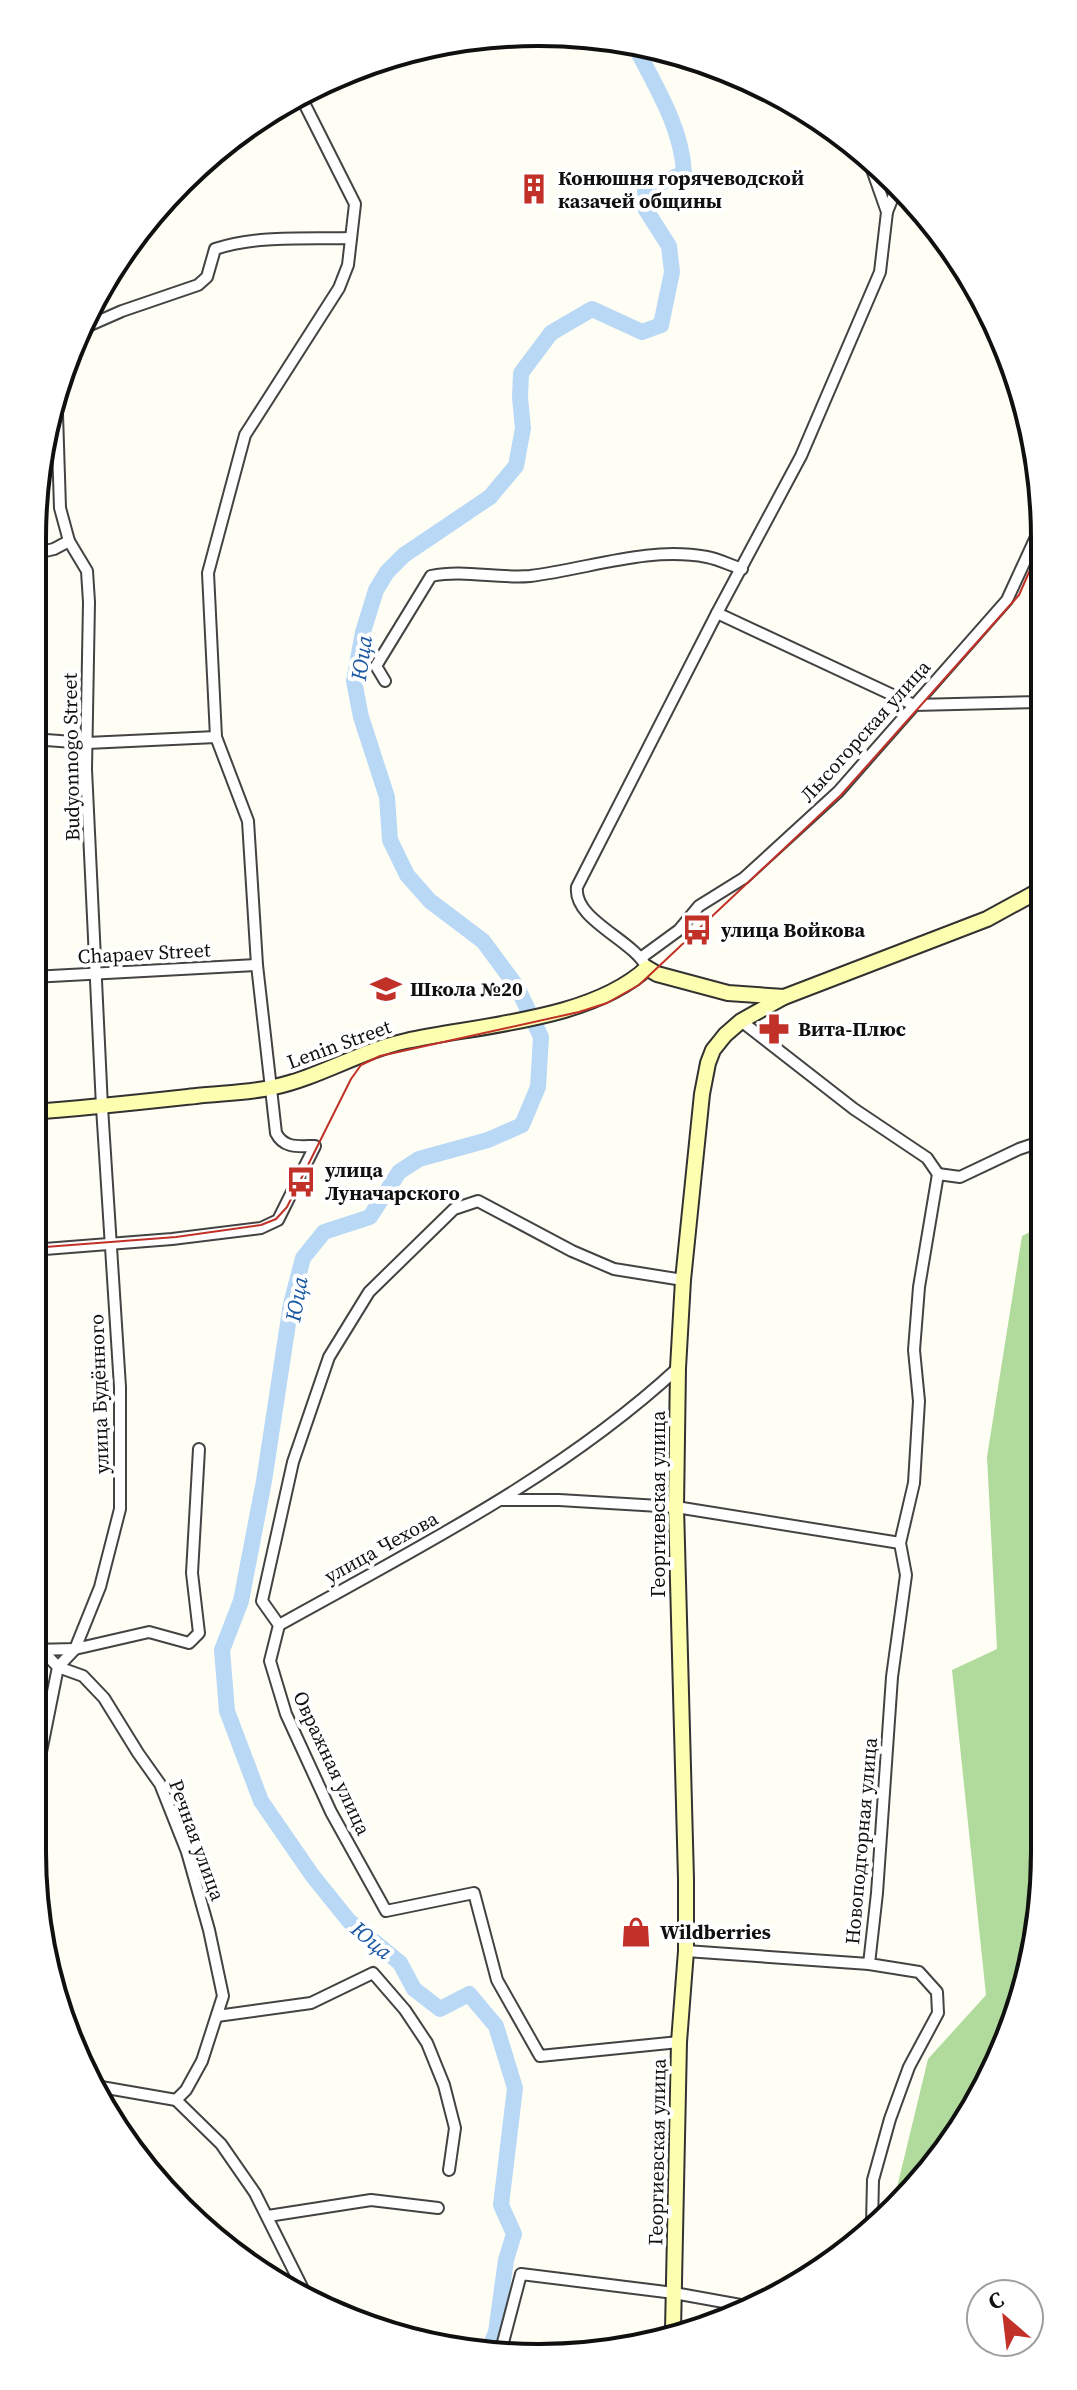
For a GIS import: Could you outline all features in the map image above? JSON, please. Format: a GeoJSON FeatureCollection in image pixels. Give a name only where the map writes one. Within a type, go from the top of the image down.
{"type":"FeatureCollection","features":[{"type":"Feature","properties":{"kind":"main road","name":"Георгиевская улица"},"geometry":{"type":"LineString","coordinates":[[673,2325],[679,2042],[686,1951],[676,1507],[678,1368],[683,1280],[702,1094],[708,1063],[717,1044],[741,1021],[784,997],[987,919],[1031,895]]}},
{"type":"Feature","properties":{"kind":"main road"},"geometry":{"type":"LineString","coordinates":[[645,963],[657,974],[728,993],[784,997]]}},
{"type":"Feature","properties":{"kind":"main road","name":"Lenin Street"},"geometry":{"type":"LineString","coordinates":[[46,1111],[272,1088],[309,1078],[387,1045],[493,1025],[595,999],[631,983],[645,963]]}},
{"type":"Feature","properties":{"kind":"main road"},"geometry":{"type":"LineString","coordinates":[[728,993],[738,1007],[741,1021]]}},
{"type":"Feature","properties":{"kind":"street"},"geometry":{"type":"LineString","coordinates":[[46,1249],[261,1228],[278,1220],[315,1146],[290,1146],[280,1141],[276,1133],[257,965],[248,821],[216,737],[208,573],[245,435],[339,288],[348,265],[355,204],[305,105]]}},
{"type":"Feature","properties":{"kind":"street"},"geometry":{"type":"LineString","coordinates":[[876,180],[887,212]]}},
{"type":"Feature","properties":{"kind":"street"},"geometry":{"type":"LineString","coordinates":[[645,963],[586,911],[576,896],[577,887],[801,456],[880,272],[887,212],[893,197]]}},
{"type":"Feature","properties":{"kind":"street"},"geometry":{"type":"LineString","coordinates":[[96,322],[198,285],[207,277],[215,249],[231,244],[272,240],[351,238]]}},
{"type":"Feature","properties":{"kind":"street","name":"Budyonnogo Street"},"geometry":{"type":"LineString","coordinates":[[58,432],[60,508],[69,541],[87,571],[86,769],[102,1107]]}},
{"type":"Feature","properties":{"kind":"street"},"geometry":{"type":"LineString","coordinates":[[46,551],[69,541]]}},
{"type":"Feature","properties":{"kind":"street","name":"Лысогорская улица"},"geometry":{"type":"LineString","coordinates":[[645,963],[699,906],[744,878],[838,792],[1007,600],[1031,548]]}},
{"type":"Feature","properties":{"kind":"street"},"geometry":{"type":"LineString","coordinates":[[385,681],[376,666],[431,576],[451,572],[528,576],[663,553],[709,557],[742,569]]}},
{"type":"Feature","properties":{"kind":"street"},"geometry":{"type":"LineString","coordinates":[[717,613],[914,705],[1031,702]]}},
{"type":"Feature","properties":{"kind":"street"},"geometry":{"type":"LineString","coordinates":[[46,740],[87,743],[216,737]]}},
{"type":"Feature","properties":{"kind":"street","name":"Chapaev Street"},"geometry":{"type":"LineString","coordinates":[[46,976],[257,965]]}},
{"type":"Feature","properties":{"kind":"street"},"geometry":{"type":"LineString","coordinates":[[741,1021],[854,1109],[927,1158],[938,1174],[960,1177],[1031,1145]]}},
{"type":"Feature","properties":{"kind":"street","name":"улица Будённого"},"geometry":{"type":"LineString","coordinates":[[58,1667],[75,1649],[100,1587],[120,1509],[120,1387],[102,1107]]}},
{"type":"Feature","properties":{"kind":"street","name":"Новоподгорная улица"},"geometry":{"type":"LineString","coordinates":[[872,2214],[873,2180],[890,2119],[909,2067],[938,2013],[937,1992],[919,1972],[869,1964],[892,1677],[906,1575],[900,1543],[914,1483],[919,1401],[914,1350],[919,1287],[938,1174]]}},
{"type":"Feature","properties":{"kind":"street"},"geometry":{"type":"LineString","coordinates":[[279,1625],[262,1601],[293,1462],[329,1357],[369,1292],[454,1209],[478,1201],[572,1251],[614,1269],[683,1280]]}},
{"type":"Feature","properties":{"kind":"street","name":"улица Чехова"},"geometry":{"type":"LineString","coordinates":[[279,1625],[502,1500],[606,1430],[678,1368]]}},
{"type":"Feature","properties":{"kind":"street"},"geometry":{"type":"LineString","coordinates":[[46,1650],[75,1649],[149,1632],[189,1643],[199,1633],[192,1573],[199,1449]]}},
{"type":"Feature","properties":{"kind":"street","name":"улица Чехова"},"geometry":{"type":"LineString","coordinates":[[502,1500],[676,1507]]}},
{"type":"Feature","properties":{"kind":"street"},"geometry":{"type":"LineString","coordinates":[[676,1507],[900,1543]]}},
{"type":"Feature","properties":{"kind":"street","name":"Овражная улица"},"geometry":{"type":"LineString","coordinates":[[279,1625],[270,1661],[286,1714],[331,1812],[386,1911],[474,1893],[497,1980],[540,2056],[679,2042]]}},
{"type":"Feature","properties":{"kind":"street","name":"Речная улица"},"geometry":{"type":"LineString","coordinates":[[46,1657],[58,1667],[83,1676],[104,1698],[160,1784],[187,1852],[209,1930],[223,1996],[202,2061],[186,2090],[176,2100]]}},
{"type":"Feature","properties":{"kind":"street"},"geometry":{"type":"LineString","coordinates":[[46,1719],[58,1667]]}},
{"type":"Feature","properties":{"kind":"street"},"geometry":{"type":"LineString","coordinates":[[686,1951],[869,1964]]}},
{"type":"Feature","properties":{"kind":"street"},"geometry":{"type":"LineString","coordinates":[[217,2016],[311,2003],[373,1973],[405,2010],[427,2043],[444,2085],[455,2128],[449,2170]]}},
{"type":"Feature","properties":{"kind":"street"},"geometry":{"type":"LineString","coordinates":[[107,2088],[176,2100],[221,2144],[268,2216],[299,2282]]}},
{"type":"Feature","properties":{"kind":"street"},"geometry":{"type":"LineString","coordinates":[[268,2216],[371,2200],[438,2208]]}},
{"type":"Feature","properties":{"kind":"street"},"geometry":{"type":"LineString","coordinates":[[503,2343],[521,2274],[734,2304]]}},
{"type":"Feature","properties":{"kind":"green space"},"geometry":{"type":"Polygon","coordinates":[[[1031,1231],[1031,1852],[1027,1916],[1014,1979],[994,2040],[948,2125],[896,2190],[928,2059],[986,1995],[952,1670],[997,1649],[987,1457],[1022,1236],[1031,1231]]]}},
{"type":"Feature","properties":{"kind":"waterway","name":"Юца"},"geometry":{"type":"LineString","coordinates":[[492,2342],[506,2260],[514,2234],[501,2205],[515,2088],[496,2026],[469,1994],[440,2009],[414,1989],[400,1963],[349,1921],[312,1875],[261,1801],[227,1711],[222,1650],[241,1601],[264,1481],[291,1304],[303,1258],[324,1232],[370,1217],[399,1172],[419,1159],[488,1140],[522,1125],[538,1087],[541,1037],[517,987],[483,941],[430,901],[407,875],[390,840],[387,797],[361,717],[354,681],[363,632],[376,590],[387,572],[404,555],[490,497],[516,466],[523,428],[521,373],[551,333],[592,309],[642,332],[661,325],[672,272],[669,246],[646,210],[645,190],[684,173],[674,126],[640,56]]}},
{"type":"Feature","properties":{"kind":"tram line"},"geometry":{"type":"LineString","coordinates":[[46,1247],[176,1237],[261,1225],[276,1219],[287,1207],[361,1065],[380,1056],[579,1012],[607,1003],[639,985],[841,795],[1019,595],[1031,568]]}},
{"type":"Feature","properties":{"kind":"place","name":"Конюшня горячеводской казачей общины"},"geometry":{"type":"Point","coordinates":[534,189]}},
{"type":"Feature","properties":{"kind":"place","name":"улица Войкова"},"geometry":{"type":"Point","coordinates":[697,930]}},
{"type":"Feature","properties":{"kind":"place","name":"Школа №20"},"geometry":{"type":"Point","coordinates":[386,989]}},
{"type":"Feature","properties":{"kind":"place","name":"Вита-Плюс"},"geometry":{"type":"Point","coordinates":[774,1029]}},
{"type":"Feature","properties":{"kind":"place","name":"улица Луначарского"},"geometry":{"type":"Point","coordinates":[301,1182]}},
{"type":"Feature","properties":{"kind":"place","name":"Wildberries"},"geometry":{"type":"Point","coordinates":[636,1932]}}]}
